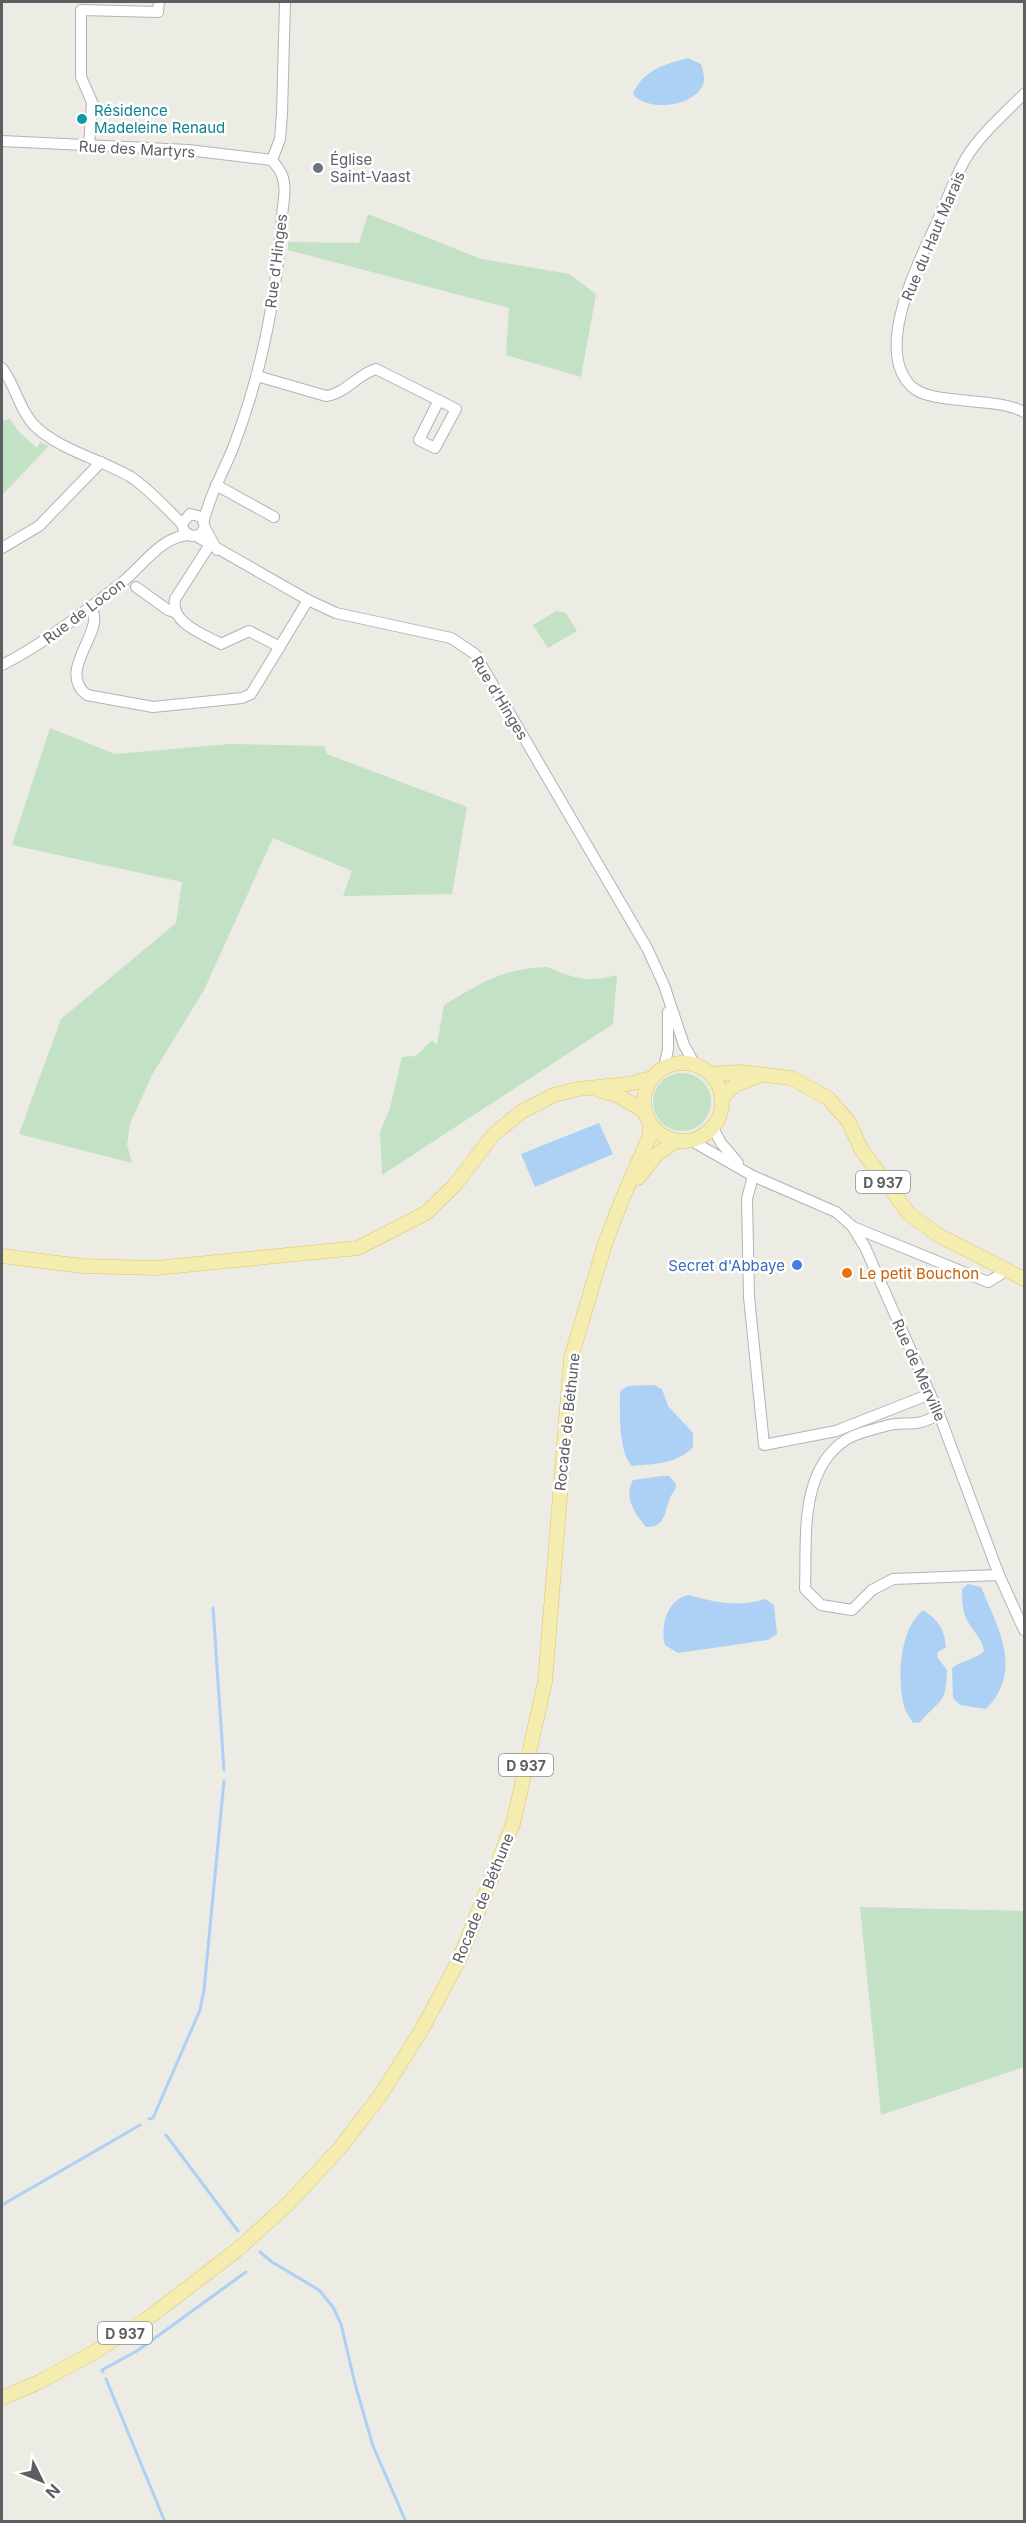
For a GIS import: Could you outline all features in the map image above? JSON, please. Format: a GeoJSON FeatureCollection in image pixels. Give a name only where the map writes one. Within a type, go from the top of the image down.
{"type":"FeatureCollection","features":[{"type":"Feature","properties":{"kind":"main road"},"geometry":{"type":"LineString","coordinates":[[674,1064],[695,1065],[711,1074],[718,1085],[722,1098],[718,1119],[703,1136],[692,1141],[676,1141],[657,1132],[650,1124],[644,1111],[646,1088],[652,1078],[664,1068],[674,1064]]}},
{"type":"Feature","properties":{"kind":"main road","name":"D 937"},"geometry":{"type":"LineString","coordinates":[[711,1074],[739,1072],[791,1078],[828,1098],[849,1122],[861,1149],[909,1214],[938,1235],[1024,1279]]}},
{"type":"Feature","properties":{"kind":"main road","name":"D 937"},"geometry":{"type":"LineString","coordinates":[[722,1098],[735,1085],[760,1075]]}},
{"type":"Feature","properties":{"kind":"main road"},"geometry":{"type":"LineString","coordinates":[[2,1256],[82,1266],[156,1268],[358,1248],[426,1213],[455,1185],[494,1135],[521,1112],[554,1095],[578,1089],[628,1084],[652,1078]]}},
{"type":"Feature","properties":{"kind":"main road"},"geometry":{"type":"LineString","coordinates":[[578,1089],[617,1095],[644,1111]]}},
{"type":"Feature","properties":{"kind":"main road","name":"Rocade de Béthune"},"geometry":{"type":"LineString","coordinates":[[2,2398],[93,2353],[147,2319],[237,2250],[288,2204],[339,2149],[380,2096],[423,2029],[454,1970],[513,1824],[545,1682],[571,1358],[585,1306],[621,1202],[650,1135],[650,1124]]}},
{"type":"Feature","properties":{"kind":"main road","name":"Rocade de Béthune"},"geometry":{"type":"LineString","coordinates":[[621,1202],[651,1160],[676,1141]]}},
{"type":"Feature","properties":{"kind":"street"},"geometry":{"type":"LineString","coordinates":[[89,147],[92,102],[81,77],[81,6],[158,12],[159,2]]}},
{"type":"Feature","properties":{"kind":"street"},"geometry":{"type":"LineString","coordinates":[[272,160],[280,139],[285,2]]}},
{"type":"Feature","properties":{"kind":"street","name":"Rue du Haut Marais"},"geometry":{"type":"LineString","coordinates":[[1024,94],[967,157],[905,294],[896,350],[902,371],[910,386],[920,393],[934,397],[1013,406],[1024,412]]}},
{"type":"Feature","properties":{"kind":"street","name":"Rue des Martyrs"},"geometry":{"type":"LineString","coordinates":[[2,141],[188,150],[272,160]]}},
{"type":"Feature","properties":{"kind":"street","name":"Rue d'Hinges"},"geometry":{"type":"LineString","coordinates":[[272,160],[282,175],[284,190],[280,254],[257,376],[232,449],[216,485],[188,525],[213,548],[336,613],[451,638],[476,654],[647,948],[664,985],[684,1045],[695,1065]]}},
{"type":"Feature","properties":{"kind":"street"},"geometry":{"type":"LineString","coordinates":[[2,368],[7,374],[21,408],[35,426],[52,440],[133,478],[188,525],[205,524]]}},
{"type":"Feature","properties":{"kind":"street"},"geometry":{"type":"LineString","coordinates":[[257,376],[326,396],[334,395],[368,371],[376,369],[439,400]]}},
{"type":"Feature","properties":{"kind":"street"},"geometry":{"type":"LineString","coordinates":[[2,548],[39,525],[101,462]]}},
{"type":"Feature","properties":{"kind":"street"},"geometry":{"type":"LineString","coordinates":[[216,485],[274,517]]}},
{"type":"Feature","properties":{"kind":"street","name":"Rue d'Hinges"},"geometry":{"type":"LineString","coordinates":[[205,524],[209,498]]}},
{"type":"Feature","properties":{"kind":"street"},"geometry":{"type":"LineString","coordinates":[[188,525],[205,524]]}},
{"type":"Feature","properties":{"kind":"street"},"geometry":{"type":"LineString","coordinates":[[205,524],[213,548],[175,599],[174,612],[177,617],[221,644],[249,631],[280,647]]}},
{"type":"Feature","properties":{"kind":"street","name":"Rue de Locon"},"geometry":{"type":"LineString","coordinates":[[2,665],[31,650],[122,583],[161,548],[173,532],[188,525]]}},
{"type":"Feature","properties":{"kind":"street"},"geometry":{"type":"LineString","coordinates":[[136,587],[174,612]]}},
{"type":"Feature","properties":{"kind":"street"},"geometry":{"type":"LineString","coordinates":[[90,607],[95,617],[92,630],[84,645],[76,679],[80,690],[87,695],[153,707],[242,698],[251,694],[308,600]]}},
{"type":"Feature","properties":{"kind":"street","name":"Rue d'Hinges"},"geometry":{"type":"LineString","coordinates":[[664,985],[669,1024],[664,1068]]}},
{"type":"Feature","properties":{"kind":"street","name":"Rue de Merville"},"geometry":{"type":"LineString","coordinates":[[712,1128],[721,1143],[749,1173]]}},
{"type":"Feature","properties":{"kind":"street","name":"Rue de Merville"},"geometry":{"type":"LineString","coordinates":[[692,1141],[749,1173],[836,1212],[852,1226],[865,1247],[939,1414],[999,1575],[1024,1630]]}},
{"type":"Feature","properties":{"kind":"street"},"geometry":{"type":"LineString","coordinates":[[749,1173],[747,1199],[749,1297],[764,1445],[836,1431],[930,1394]]}},
{"type":"Feature","properties":{"kind":"street"},"geometry":{"type":"LineString","coordinates":[[852,1226],[988,1282],[1006,1271]]}},
{"type":"Feature","properties":{"kind":"street"},"geometry":{"type":"LineString","coordinates":[[939,1414],[921,1424],[888,1424],[847,1439],[822,1464],[816,1476],[806,1523],[805,1589],[821,1605],[852,1610],[872,1590],[893,1579],[999,1575]]}},
{"type":"Feature","properties":{"kind":"green space"},"geometry":{"type":"Polygon","coordinates":[[[368,214],[481,259],[569,274],[596,294],[581,377],[506,355],[509,308],[288,250],[288,242],[359,243],[368,214]]]}},
{"type":"Feature","properties":{"kind":"green space"},"geometry":{"type":"Polygon","coordinates":[[[10,419],[19,432],[37,448],[40,442],[49,446],[2,495],[2,421],[10,419]]]}},
{"type":"Feature","properties":{"kind":"green space"},"geometry":{"type":"Polygon","coordinates":[[[556,611],[566,613],[577,631],[548,648],[533,625],[556,611]]]}},
{"type":"Feature","properties":{"kind":"green space"},"geometry":{"type":"Polygon","coordinates":[[[50,728],[115,754],[230,744],[324,746],[327,754],[467,807],[452,894],[343,896],[352,871],[273,838],[204,990],[152,1075],[130,1124],[127,1145],[132,1163],[19,1134],[61,1019],[176,923],[182,882],[12,845],[50,728]]]}},
{"type":"Feature","properties":{"kind":"green space"},"geometry":{"type":"Polygon","coordinates":[[[547,967],[589,979],[617,975],[613,1024],[382,1175],[380,1132],[390,1108],[402,1057],[416,1056],[432,1040],[437,1045],[444,1005],[492,978],[531,968],[547,967]]]}},
{"type":"Feature","properties":{"kind":"green space"},"geometry":{"type":"Polygon","coordinates":[[[682,1073],[698,1078],[706,1086],[711,1102],[706,1118],[698,1126],[682,1131],[666,1126],[658,1118],[653,1102],[658,1086],[666,1078],[682,1073]]]}},
{"type":"Feature","properties":{"kind":"green space"},"geometry":{"type":"Polygon","coordinates":[[[860,1907],[1024,1911],[1024,2067],[881,2115],[860,1907]]]}},
{"type":"Feature","properties":{"kind":"water"},"geometry":{"type":"Polygon","coordinates":[[[688,58],[701,64],[703,73],[702,87],[696,94],[679,103],[658,105],[640,100],[633,94],[643,79],[656,69],[688,58]]]}},
{"type":"Feature","properties":{"kind":"water"},"geometry":{"type":"Polygon","coordinates":[[[599,1123],[613,1154],[535,1187],[521,1154],[599,1123]]]}},
{"type":"Feature","properties":{"kind":"water"},"geometry":{"type":"Polygon","coordinates":[[[654,1385],[662,1389],[668,1406],[693,1433],[693,1447],[673,1460],[632,1466],[627,1459],[622,1441],[620,1391],[628,1386],[654,1385]]]}},
{"type":"Feature","properties":{"kind":"water"},"geometry":{"type":"Polygon","coordinates":[[[669,1476],[676,1484],[675,1490],[663,1519],[654,1526],[646,1527],[632,1505],[630,1486],[633,1480],[669,1476]]]}},
{"type":"Feature","properties":{"kind":"water"},"geometry":{"type":"Polygon","coordinates":[[[968,1584],[981,1587],[1004,1649],[1006,1665],[1004,1680],[997,1695],[986,1709],[960,1705],[953,1698],[952,1668],[984,1651],[982,1643],[963,1610],[962,1589],[968,1584]]]}},
{"type":"Feature","properties":{"kind":"water"},"geometry":{"type":"Polygon","coordinates":[[[688,1595],[736,1604],[765,1599],[774,1605],[777,1634],[768,1640],[678,1653],[665,1645],[665,1622],[675,1602],[688,1595]]]}},
{"type":"Feature","properties":{"kind":"water"},"geometry":{"type":"Polygon","coordinates":[[[923,1610],[937,1622],[944,1635],[946,1647],[938,1652],[937,1657],[947,1670],[944,1696],[920,1722],[913,1723],[906,1712],[902,1695],[902,1655],[909,1630],[923,1610]]]}},
{"type":"Feature","properties":{"kind":"waterway"},"geometry":{"type":"LineString","coordinates":[[213,1608],[224,1770]]}},
{"type":"Feature","properties":{"kind":"waterway"},"geometry":{"type":"LineString","coordinates":[[149,2119],[153,2118],[200,2010],[204,1990],[224,1781]]}},
{"type":"Feature","properties":{"kind":"waterway"},"geometry":{"type":"LineString","coordinates":[[2,2205],[140,2125]]}},
{"type":"Feature","properties":{"kind":"waterway"},"geometry":{"type":"LineString","coordinates":[[166,2135],[238,2231]]}},
{"type":"Feature","properties":{"kind":"waterway"},"geometry":{"type":"LineString","coordinates":[[260,2252],[272,2262],[319,2290],[333,2307],[341,2324],[373,2446],[406,2522]]}},
{"type":"Feature","properties":{"kind":"waterway"},"geometry":{"type":"LineString","coordinates":[[103,2372],[102,2370],[137,2351],[246,2272]]}},
{"type":"Feature","properties":{"kind":"waterway"},"geometry":{"type":"LineString","coordinates":[[106,2379],[165,2522]]}},
{"type":"Feature","properties":{"kind":"place","name":"Résidence Madeleine Renaud"},"geometry":{"type":"Point","coordinates":[82,119]}},
{"type":"Feature","properties":{"kind":"place","name":"Église Saint-Vaast"},"geometry":{"type":"Point","coordinates":[318,168]}},
{"type":"Feature","properties":{"kind":"place","name":"Secret d'Abbaye"},"geometry":{"type":"Point","coordinates":[797,1265]}},
{"type":"Feature","properties":{"kind":"place","name":"Le petit Bouchon"},"geometry":{"type":"Point","coordinates":[847,1273]}}]}
